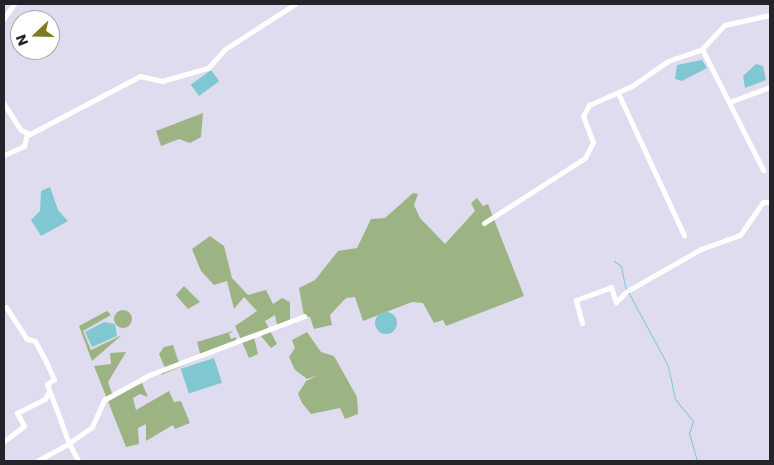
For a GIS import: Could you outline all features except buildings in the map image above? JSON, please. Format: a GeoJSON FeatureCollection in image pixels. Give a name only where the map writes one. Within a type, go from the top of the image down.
{"type":"FeatureCollection","features":[{"type":"Feature","properties":{"kind":"street"},"geometry":{"type":"LineString","coordinates":[[4,18],[14,4]]}},
{"type":"Feature","properties":{"kind":"street"},"geometry":{"type":"LineString","coordinates":[[27,134],[52,126],[140,76],[162,82],[208,68],[224,49],[295,4]]}},
{"type":"Feature","properties":{"kind":"street"},"geometry":{"type":"LineString","coordinates":[[484,224],[585,158],[593,142],[583,110],[618,93],[668,61],[702,49],[724,25],[770,15]]}},
{"type":"Feature","properties":{"kind":"street"},"geometry":{"type":"LineString","coordinates":[[702,49],[732,101],[763,170]]}},
{"type":"Feature","properties":{"kind":"street"},"geometry":{"type":"LineString","coordinates":[[732,101],[770,87]]}},
{"type":"Feature","properties":{"kind":"street"},"geometry":{"type":"LineString","coordinates":[[618,93],[684,235]]}},
{"type":"Feature","properties":{"kind":"street"},"geometry":{"type":"LineString","coordinates":[[4,104],[27,134]]}},
{"type":"Feature","properties":{"kind":"street"},"geometry":{"type":"LineString","coordinates":[[4,155],[24,146],[27,134]]}},
{"type":"Feature","properties":{"kind":"street"},"geometry":{"type":"LineString","coordinates":[[582,322],[576,300],[611,287],[616,302],[627,291],[702,249],[740,234],[764,202],[770,202]]}},
{"type":"Feature","properties":{"kind":"street"},"geometry":{"type":"LineString","coordinates":[[6,307],[44,358],[54,379],[47,384],[49,391],[78,461]]}},
{"type":"Feature","properties":{"kind":"street"},"geometry":{"type":"LineString","coordinates":[[37,461],[69,443],[92,427],[104,400],[143,379],[304,316]]}},
{"type":"Feature","properties":{"kind":"street"},"geometry":{"type":"LineString","coordinates":[[4,441],[24,426],[17,413],[46,399],[49,391]]}},
{"type":"Feature","properties":{"kind":"green space"},"geometry":{"type":"Polygon","coordinates":[[[203,113],[201,137],[190,143],[179,139],[161,146],[156,131],[203,113]]]}},
{"type":"Feature","properties":{"kind":"green space"},"geometry":{"type":"Polygon","coordinates":[[[413,193],[418,194],[414,205],[420,218],[445,244],[475,211],[471,203],[477,198],[483,206],[488,204],[524,296],[446,326],[443,320],[434,323],[423,303],[412,302],[363,321],[355,297],[346,298],[330,315],[332,325],[314,329],[310,317],[304,316],[299,288],[315,280],[338,251],[357,248],[371,219],[385,218],[413,193]]]}},
{"type":"Feature","properties":{"kind":"green space"},"geometry":{"type":"Polygon","coordinates":[[[210,236],[224,246],[232,278],[248,295],[266,290],[273,304],[282,298],[290,302],[290,323],[277,325],[275,315],[265,321],[277,344],[271,348],[260,335],[254,337],[258,354],[249,358],[235,326],[257,311],[244,297],[234,309],[227,281],[214,285],[201,271],[192,249],[210,236]]]}},
{"type":"Feature","properties":{"kind":"green space"},"geometry":{"type":"Polygon","coordinates":[[[184,286],[200,302],[188,309],[176,295],[184,286]]]}},
{"type":"Feature","properties":{"kind":"green space"},"geometry":{"type":"Polygon","coordinates":[[[123,310],[129,313],[132,319],[129,325],[123,328],[117,325],[114,319],[117,313],[123,310]]]}},
{"type":"Feature","properties":{"kind":"green space"},"geometry":{"type":"Polygon","coordinates":[[[107,311],[111,315],[83,331],[91,350],[122,335],[92,361],[79,326],[107,311]]]}},
{"type":"Feature","properties":{"kind":"green space"},"geometry":{"type":"Polygon","coordinates":[[[233,331],[229,334],[231,339],[236,337],[237,343],[161,375],[165,368],[159,354],[164,347],[173,345],[179,363],[201,357],[197,342],[233,331]]]}},
{"type":"Feature","properties":{"kind":"green space"},"geometry":{"type":"Polygon","coordinates":[[[307,332],[321,352],[334,356],[357,397],[358,414],[345,419],[340,408],[311,414],[302,403],[298,394],[306,381],[318,375],[307,379],[295,370],[289,357],[295,348],[292,340],[307,332]]]}},
{"type":"Feature","properties":{"kind":"green space"},"geometry":{"type":"Polygon","coordinates":[[[126,352],[108,382],[113,396],[142,383],[148,397],[140,394],[133,398],[136,410],[169,391],[174,402],[181,401],[190,423],[175,429],[173,425],[146,441],[146,424],[138,428],[139,444],[126,447],[94,366],[111,364],[110,353],[126,352]]]}},
{"type":"Feature","properties":{"kind":"water"},"geometry":{"type":"Polygon","coordinates":[[[702,60],[707,68],[682,81],[675,79],[677,65],[702,60]]]}},
{"type":"Feature","properties":{"kind":"water"},"geometry":{"type":"Polygon","coordinates":[[[756,64],[763,66],[766,80],[745,88],[743,76],[756,64]]]}},
{"type":"Feature","properties":{"kind":"water"},"geometry":{"type":"Polygon","coordinates":[[[211,70],[219,81],[199,96],[191,85],[211,70]]]}},
{"type":"Feature","properties":{"kind":"water"},"geometry":{"type":"Polygon","coordinates":[[[50,187],[58,210],[68,221],[41,236],[31,220],[40,211],[41,191],[50,187]]]}},
{"type":"Feature","properties":{"kind":"water"},"geometry":{"type":"Polygon","coordinates":[[[386,312],[394,315],[397,323],[394,331],[386,334],[378,331],[375,323],[378,315],[386,312]]]}},
{"type":"Feature","properties":{"kind":"water"},"geometry":{"type":"Polygon","coordinates":[[[104,322],[115,324],[117,336],[92,347],[85,332],[104,322]]]}},
{"type":"Feature","properties":{"kind":"water"},"geometry":{"type":"Polygon","coordinates":[[[214,358],[222,383],[189,394],[181,369],[214,358]]]}},
{"type":"Feature","properties":{"kind":"waterway"},"geometry":{"type":"LineString","coordinates":[[614,261],[621,266],[625,286],[668,366],[675,399],[693,421],[689,433],[697,461]]}}]}
